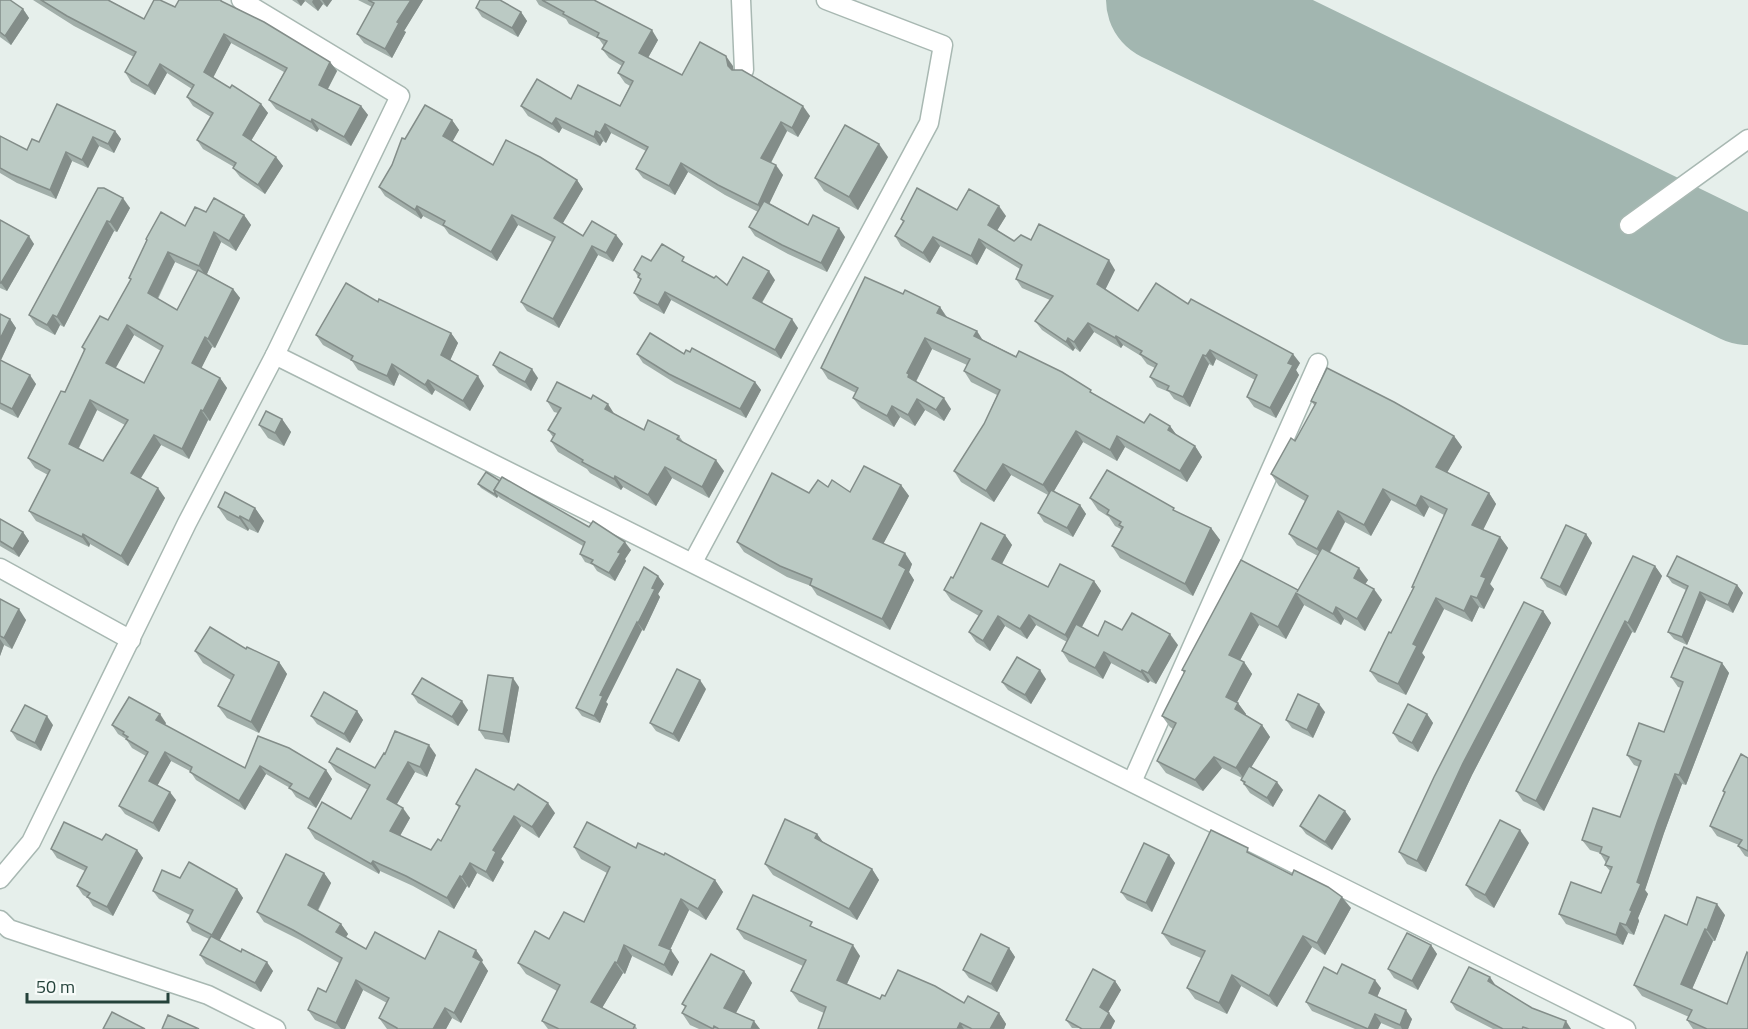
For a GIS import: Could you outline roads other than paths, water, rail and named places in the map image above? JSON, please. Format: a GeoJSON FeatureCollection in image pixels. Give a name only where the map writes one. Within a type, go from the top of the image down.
{"type":"FeatureCollection","features":[{"type":"Feature","properties":{"kind":"street"},"geometry":{"type":"LineString","coordinates":[[0,879],[31,842],[187,523],[275,355],[400,96],[241,0]]}},
{"type":"Feature","properties":{"kind":"street"},"geometry":{"type":"LineString","coordinates":[[741,0],[744,70]]}},
{"type":"Feature","properties":{"kind":"street"},"geometry":{"type":"LineString","coordinates":[[693,562],[929,123],[943,45],[826,0]]}},
{"type":"Feature","properties":{"kind":"street"},"geometry":{"type":"LineString","coordinates":[[1629,225],[1748,139]]}},
{"type":"Feature","properties":{"kind":"street"},"geometry":{"type":"LineString","coordinates":[[275,355],[1626,1029]]}},
{"type":"Feature","properties":{"kind":"street"},"geometry":{"type":"LineString","coordinates":[[1132,782],[1318,363]]}},
{"type":"Feature","properties":{"kind":"street"},"geometry":{"type":"LineString","coordinates":[[0,568],[131,640]]}},
{"type":"Feature","properties":{"kind":"street"},"geometry":{"type":"LineString","coordinates":[[0,920],[9,928],[208,995],[276,1029]]}}]}
